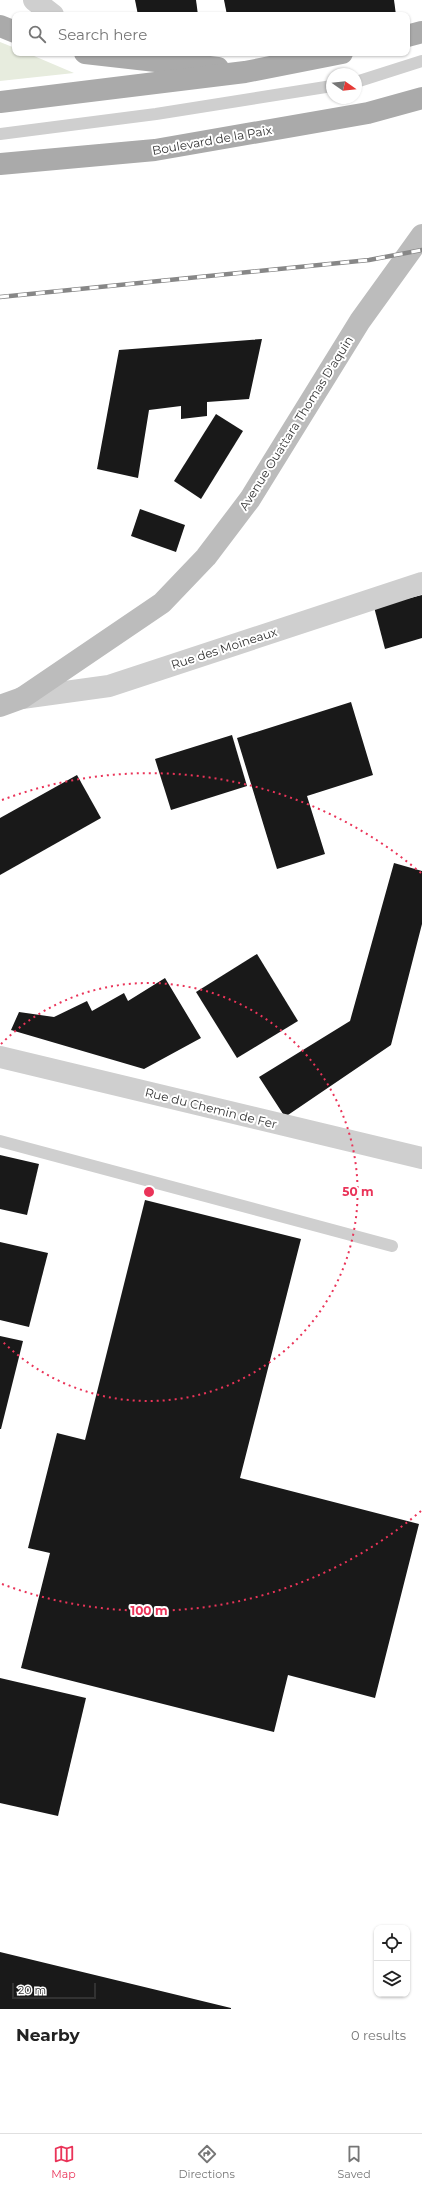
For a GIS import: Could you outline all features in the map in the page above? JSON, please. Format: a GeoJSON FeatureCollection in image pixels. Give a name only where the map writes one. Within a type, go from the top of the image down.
{"type":"FeatureCollection","features":[{"type":"Feature","properties":{"kind":"main road"},"geometry":{"type":"LineString","coordinates":[[0,26],[12,31]]}},
{"type":"Feature","properties":{"kind":"main road"},"geometry":{"type":"LineString","coordinates":[[410,35],[422,32]]}},
{"type":"Feature","properties":{"kind":"main road"},"geometry":{"type":"LineString","coordinates":[[118,56],[183,62],[245,72]]}},
{"type":"Feature","properties":{"kind":"main road"},"geometry":{"type":"LineString","coordinates":[[0,102],[245,72],[327,56]]}},
{"type":"Feature","properties":{"kind":"main road","name":"Boulevard de la Paix"},"geometry":{"type":"LineString","coordinates":[[0,164],[155,150],[368,113],[422,98]]}},
{"type":"Feature","properties":{"kind":"main road","name":"Avenue Ouattara Thomas D'aquin"},"geometry":{"type":"LineString","coordinates":[[0,706],[22,698],[162,603],[206,557],[250,499],[360,321],[422,235]]}},
{"type":"Feature","properties":{"kind":"street"},"geometry":{"type":"LineString","coordinates":[[34,0],[49,12]]}},
{"type":"Feature","properties":{"kind":"street","name":"Rue des Moineaux"},"geometry":{"type":"LineString","coordinates":[[22,698],[109,686],[422,583]]}},
{"type":"Feature","properties":{"kind":"street","name":"Rue du Chemin de Fer"},"geometry":{"type":"LineString","coordinates":[[0,1057],[422,1158]]}},
{"type":"Feature","properties":{"kind":"lane"},"geometry":{"type":"LineString","coordinates":[[410,40],[422,38]]}},
{"type":"Feature","properties":{"kind":"lane"},"geometry":{"type":"LineString","coordinates":[[362,80],[422,61]]}},
{"type":"Feature","properties":{"kind":"lane"},"geometry":{"type":"LineString","coordinates":[[0,134],[156,114],[326,87]]}},
{"type":"Feature","properties":{"kind":"lane"},"geometry":{"type":"LineString","coordinates":[[0,1141],[392,1246]]}},
{"type":"Feature","properties":{"kind":"shaded area"},"geometry":{"type":"Polygon","coordinates":[[[0,42],[12,47],[12,56],[34,56],[74,73],[0,81],[0,42]]]}},
{"type":"Feature","properties":{"kind":"building"},"geometry":{"type":"Polygon","coordinates":[[[135,0],[196,0],[198,12],[137,12],[135,0]]]}},
{"type":"Feature","properties":{"kind":"building"},"geometry":{"type":"Polygon","coordinates":[[[224,0],[394,0],[396,12],[226,12],[224,0]]]}},
{"type":"Feature","properties":{"kind":"building"},"geometry":{"type":"Polygon","coordinates":[[[262,339],[249,399],[207,402],[207,416],[181,419],[181,406],[149,410],[138,478],[97,469],[119,350],[262,339]]]}},
{"type":"Feature","properties":{"kind":"building"},"geometry":{"type":"Polygon","coordinates":[[[216,414],[243,431],[201,499],[174,481],[216,414]]]}},
{"type":"Feature","properties":{"kind":"building"},"geometry":{"type":"Polygon","coordinates":[[[140,509],[185,525],[176,552],[131,536],[140,509]]]}},
{"type":"Feature","properties":{"kind":"building"},"geometry":{"type":"Polygon","coordinates":[[[422,595],[422,638],[385,649],[374,607],[422,595]]]}},
{"type":"Feature","properties":{"kind":"building"},"geometry":{"type":"Polygon","coordinates":[[[351,702],[373,775],[307,796],[325,854],[277,869],[237,738],[351,702]]]}},
{"type":"Feature","properties":{"kind":"building"},"geometry":{"type":"Polygon","coordinates":[[[232,735],[247,786],[171,810],[155,759],[232,735]]]}},
{"type":"Feature","properties":{"kind":"building"},"geometry":{"type":"Polygon","coordinates":[[[77,775],[101,818],[0,875],[0,818],[77,775]]]}},
{"type":"Feature","properties":{"kind":"building"},"geometry":{"type":"Polygon","coordinates":[[[394,863],[422,871],[422,924],[391,1045],[285,1117],[259,1077],[350,1021],[394,863]]]}},
{"type":"Feature","properties":{"kind":"building"},"geometry":{"type":"Polygon","coordinates":[[[257,954],[298,1021],[237,1058],[196,992],[257,954]]]}},
{"type":"Feature","properties":{"kind":"building"},"geometry":{"type":"Polygon","coordinates":[[[165,978],[201,1038],[144,1069],[11,1030],[19,1012],[54,1017],[87,1001],[92,1011],[124,993],[128,1001],[165,978]]]}},
{"type":"Feature","properties":{"kind":"building"},"geometry":{"type":"Polygon","coordinates":[[[0,1155],[39,1164],[27,1215],[0,1209],[0,1155]]]}},
{"type":"Feature","properties":{"kind":"building"},"geometry":{"type":"Polygon","coordinates":[[[145,1200],[301,1239],[240,1478],[419,1524],[375,1698],[288,1675],[274,1732],[21,1668],[50,1553],[28,1548],[57,1433],[85,1440],[145,1200]]]}},
{"type":"Feature","properties":{"kind":"building"},"geometry":{"type":"Polygon","coordinates":[[[0,1242],[48,1253],[29,1327],[0,1320],[0,1242]]]}},
{"type":"Feature","properties":{"kind":"building"},"geometry":{"type":"Polygon","coordinates":[[[0,1336],[23,1341],[1,1429],[0,1429],[0,1336]]]}},
{"type":"Feature","properties":{"kind":"building"},"geometry":{"type":"Polygon","coordinates":[[[0,1678],[86,1698],[58,1816],[0,1803],[0,1678]]]}},
{"type":"Feature","properties":{"kind":"building"},"geometry":{"type":"Polygon","coordinates":[[[0,1952],[231,2008],[231,2009],[0,2009],[0,1952]]]}},
{"type":"Feature","properties":{"kind":"railway"},"geometry":{"type":"LineString","coordinates":[[0,297],[369,260],[422,250]]}}]}
